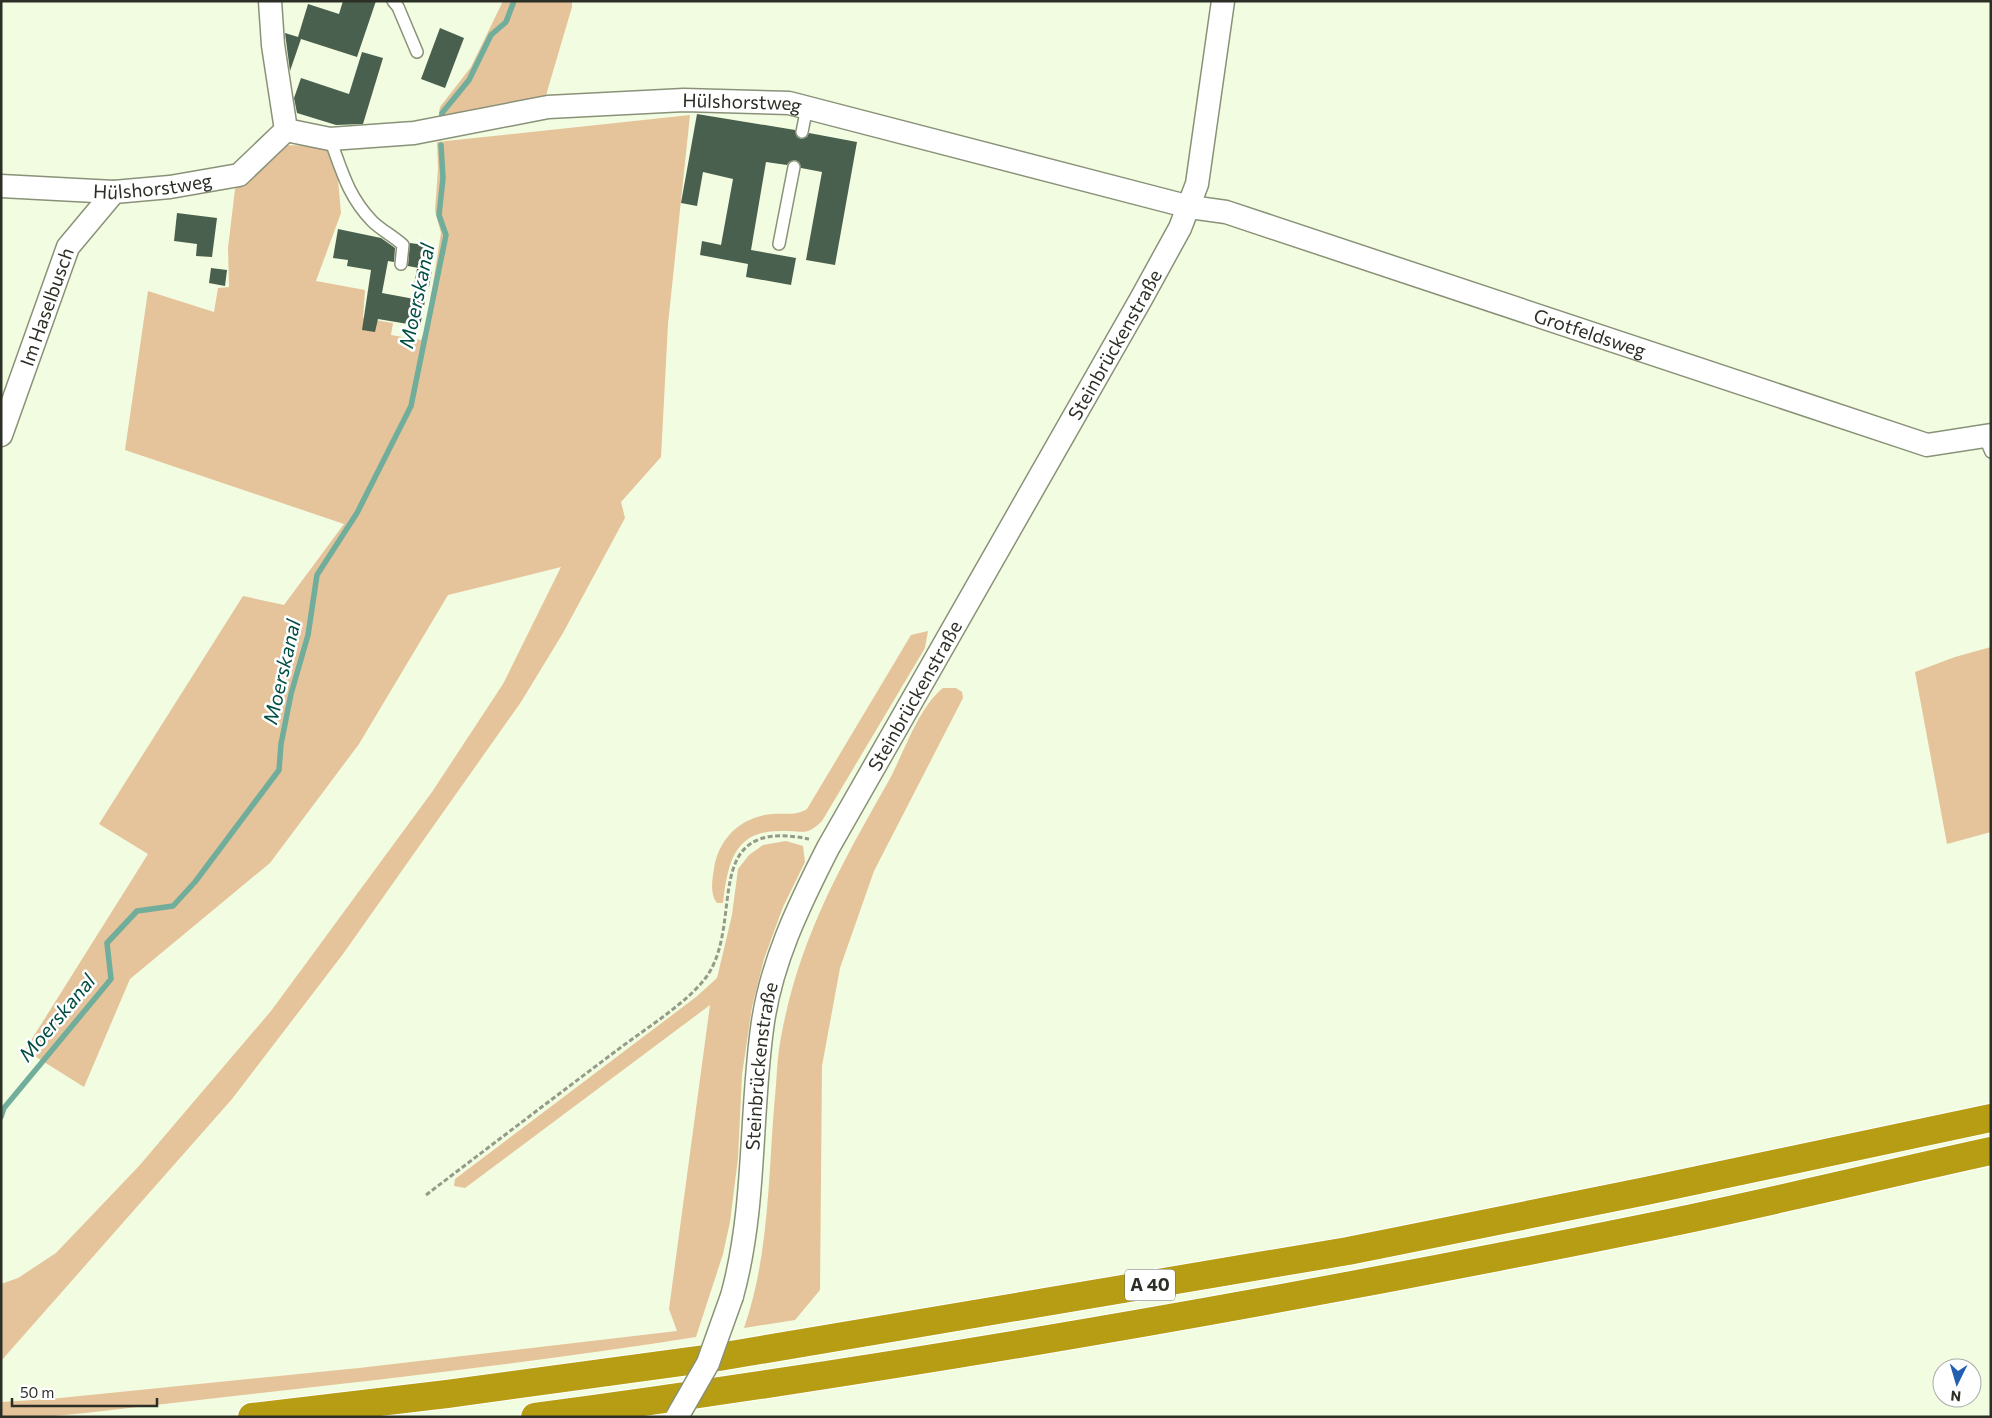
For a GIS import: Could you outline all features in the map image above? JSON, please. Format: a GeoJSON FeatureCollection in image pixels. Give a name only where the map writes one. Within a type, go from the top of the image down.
{"type":"FeatureCollection","features":[{"type":"Feature","properties":{"kind":"highway","name":"A 40"},"geometry":{"type":"LineString","coordinates":[[252,1417],[447,1394],[719,1357],[1348,1251],[1646,1191],[1991,1118]]}},
{"type":"Feature","properties":{"kind":"highway","name":"A 40"},"geometry":{"type":"LineString","coordinates":[[535,1417],[818,1376],[1356,1283],[1651,1227],[1991,1151]]}},
{"type":"Feature","properties":{"kind":"street"},"geometry":{"type":"LineString","coordinates":[[270,1],[273,45],[286,130]]}},
{"type":"Feature","properties":{"kind":"street","name":"Steinbrückenstraße"},"geometry":{"type":"LineString","coordinates":[[677,1417],[708,1363],[732,1296],[744,1242],[762,1027],[772,978],[788,932],[828,848],[1136,308],[1190,206],[1197,184],[1224,1]]}},
{"type":"Feature","properties":{"kind":"street","name":"Hülshorstweg"},"geometry":{"type":"LineString","coordinates":[[1,186],[114,192],[170,187],[238,175],[286,130],[330,139],[414,133],[548,107],[684,100],[789,103],[1190,206]]}},
{"type":"Feature","properties":{"kind":"street","name":"Im Haselbusch"},"geometry":{"type":"LineString","coordinates":[[1,435],[68,247],[114,192]]}},
{"type":"Feature","properties":{"kind":"street","name":"Grotfeldsweg"},"geometry":{"type":"LineString","coordinates":[[1190,206],[1226,212],[1927,445],[1988,441]]}},
{"type":"Feature","properties":{"kind":"lane"},"geometry":{"type":"LineString","coordinates":[[393,1],[398,7],[417,52]]}},
{"type":"Feature","properties":{"kind":"lane"},"geometry":{"type":"LineString","coordinates":[[802,132],[807,107]]}},
{"type":"Feature","properties":{"kind":"lane"},"geometry":{"type":"LineString","coordinates":[[330,139],[347,188],[358,205],[374,223],[403,245],[401,264]]}},
{"type":"Feature","properties":{"kind":"lane"},"geometry":{"type":"LineString","coordinates":[[779,244],[794,167]]}},
{"type":"Feature","properties":{"kind":"path"},"geometry":{"type":"LineString","coordinates":[[426,1195],[668,1011],[705,979],[716,959],[723,932],[732,869],[746,847],[764,837],[787,834],[812,840],[828,848]]}},
{"type":"Feature","properties":{"kind":"shaded area"},"geometry":{"type":"Polygon","coordinates":[[[503,1],[572,1],[572,7],[544,102],[437,125],[440,107],[471,67],[503,1]]]}},
{"type":"Feature","properties":{"kind":"shaded area"},"geometry":{"type":"Polygon","coordinates":[[[690,115],[668,324],[661,457],[621,502],[625,518],[563,633],[521,702],[343,954],[232,1099],[1,1361],[1,1284],[18,1278],[56,1253],[139,1166],[271,1011],[432,792],[503,684],[561,567],[448,595],[359,744],[270,863],[130,979],[84,1087],[25,1050],[148,854],[99,824],[243,596],[284,605],[344,524],[125,450],[148,291],[214,312],[218,288],[229,287],[228,248],[235,189],[247,180],[278,145],[335,146],[341,213],[316,281],[365,290],[363,318],[393,323],[391,335],[421,340],[426,327],[441,233],[435,211],[438,169],[437,142],[690,115]]]}},
{"type":"Feature","properties":{"kind":"shaded area"},"geometry":{"type":"Polygon","coordinates":[[[928,631],[925,648],[822,821],[809,831],[767,832],[754,836],[744,842],[731,862],[723,903],[717,903],[712,892],[713,873],[716,858],[726,839],[741,824],[751,819],[773,814],[795,813],[807,809],[911,635],[928,631]]]}},
{"type":"Feature","properties":{"kind":"shaded area"},"geometry":{"type":"Polygon","coordinates":[[[1991,647],[1991,832],[1947,844],[1915,672],[1955,657],[1991,647]]]}},
{"type":"Feature","properties":{"kind":"shaded area"},"geometry":{"type":"Polygon","coordinates":[[[943,688],[956,688],[962,692],[963,698],[874,871],[840,968],[822,1066],[820,1290],[795,1320],[744,1328],[753,1298],[764,1238],[780,1043],[798,968],[837,875],[893,772],[918,720],[934,697],[943,688]]]}},
{"type":"Feature","properties":{"kind":"shaded area"},"geometry":{"type":"Polygon","coordinates":[[[786,841],[803,846],[805,862],[783,907],[764,959],[752,1007],[742,1075],[738,1158],[730,1222],[723,1254],[696,1337],[544,1359],[314,1387],[44,1417],[1,1417],[1,1402],[50,1399],[359,1368],[677,1331],[669,1309],[710,1005],[465,1188],[454,1186],[455,1179],[696,997],[717,978],[732,915],[738,869],[749,855],[763,845],[786,841]]]}},
{"type":"Feature","properties":{"kind":"building"},"geometry":{"type":"Polygon","coordinates":[[[343,1],[376,1],[357,57],[301,39],[290,71],[285,33],[298,37],[308,4],[339,14],[343,1]]]}},
{"type":"Feature","properties":{"kind":"building"},"geometry":{"type":"Polygon","coordinates":[[[440,28],[464,38],[445,88],[421,79],[440,28]]]}},
{"type":"Feature","properties":{"kind":"building"},"geometry":{"type":"Polygon","coordinates":[[[362,52],[383,58],[363,124],[336,125],[297,113],[294,98],[301,78],[349,94],[362,52]]]}},
{"type":"Feature","properties":{"kind":"building"},"geometry":{"type":"Polygon","coordinates":[[[697,114],[795,130],[797,137],[801,139],[807,137],[809,133],[857,142],[835,265],[806,260],[822,172],[801,168],[799,162],[795,160],[787,165],[766,162],[751,250],[796,258],[791,285],[746,277],[748,264],[700,255],[702,241],[721,245],[733,179],[703,172],[697,206],[681,203],[697,114]]]}},
{"type":"Feature","properties":{"kind":"building"},"geometry":{"type":"Polygon","coordinates":[[[177,213],[217,218],[212,257],[196,256],[197,244],[174,241],[177,213]]]}},
{"type":"Feature","properties":{"kind":"building"},"geometry":{"type":"Polygon","coordinates":[[[338,229],[381,238],[395,248],[394,262],[388,261],[382,293],[425,301],[420,326],[378,319],[375,332],[362,330],[371,270],[347,266],[348,260],[333,258],[338,229]]]}},
{"type":"Feature","properties":{"kind":"building"},"geometry":{"type":"Polygon","coordinates":[[[410,243],[432,246],[428,270],[432,270],[429,287],[414,285],[417,269],[424,269],[408,266],[410,243]]]}},
{"type":"Feature","properties":{"kind":"building"},"geometry":{"type":"Polygon","coordinates":[[[211,268],[227,270],[225,286],[209,283],[211,268]]]}},
{"type":"Feature","properties":{"kind":"waterway","name":"Moerskanal"},"geometry":{"type":"LineString","coordinates":[[442,123],[442,113],[469,80],[491,35],[506,22],[514,1]]}},
{"type":"Feature","properties":{"kind":"waterway","name":"Moerskanal"},"geometry":{"type":"LineString","coordinates":[[1,1117],[4,1108],[111,979],[107,943],[137,911],[173,906],[195,882],[279,770],[281,744],[291,694],[308,635],[317,575],[357,513],[411,406],[446,235],[439,215],[443,178],[441,145]]}}]}
